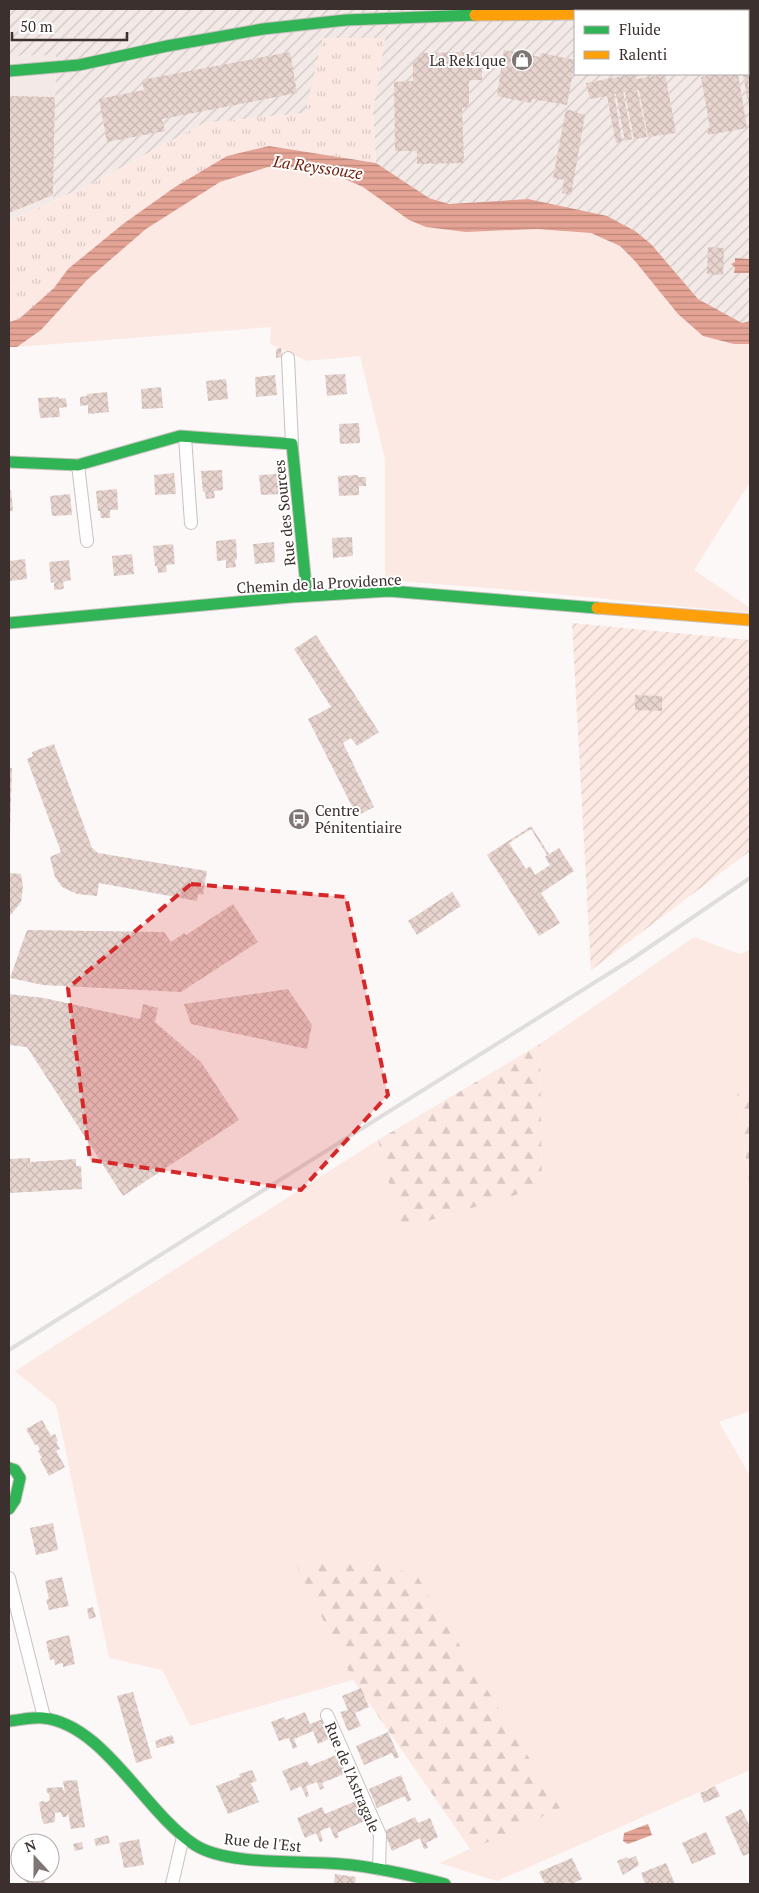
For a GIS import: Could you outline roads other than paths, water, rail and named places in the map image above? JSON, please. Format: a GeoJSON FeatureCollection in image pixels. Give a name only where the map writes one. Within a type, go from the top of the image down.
{"type":"FeatureCollection","features":[{"type":"Feature","properties":{"kind":"street"},"geometry":{"type":"LineString","coordinates":[[9,71],[79,65],[168,46],[264,29],[346,20],[490,14],[574,14]]}},
{"type":"Feature","properties":{"kind":"street"},"geometry":{"type":"LineString","coordinates":[[288,358],[292,444]]}},
{"type":"Feature","properties":{"kind":"street","name":"Rue des Sources"},"geometry":{"type":"LineString","coordinates":[[9,462],[78,465],[180,436],[292,444],[307,596]]}},
{"type":"Feature","properties":{"kind":"street"},"geometry":{"type":"LineString","coordinates":[[185,437],[191,523]]}},
{"type":"Feature","properties":{"kind":"street"},"geometry":{"type":"LineString","coordinates":[[78,465],[87,541]]}},
{"type":"Feature","properties":{"kind":"street","name":"Chemin de la Providence"},"geometry":{"type":"LineString","coordinates":[[9,623],[307,596],[389,591],[750,620]]}},
{"type":"Feature","properties":{"kind":"street"},"geometry":{"type":"LineString","coordinates":[[9,1468],[14,1470],[20,1478],[15,1500],[9,1509]]}},
{"type":"Feature","properties":{"kind":"street"},"geometry":{"type":"LineString","coordinates":[[9,1578],[44,1717]]}},
{"type":"Feature","properties":{"kind":"street","name":"Rue de l'Astragale"},"geometry":{"type":"LineString","coordinates":[[327,1715],[380,1835],[379,1869]]}},
{"type":"Feature","properties":{"kind":"street","name":"Rue de l'Est"},"geometry":{"type":"LineString","coordinates":[[9,1721],[44,1717],[70,1724],[94,1742],[173,1830],[197,1847],[229,1857],[342,1864],[404,1873],[445,1884]]}},
{"type":"Feature","properties":{"kind":"street"},"geometry":{"type":"LineString","coordinates":[[172,1884],[183,1837]]}},
{"type":"Feature","properties":{"kind":"water","name":"La Reyssouze"},"geometry":{"type":"Polygon","coordinates":[[[269,146],[376,163],[429,198],[449,204],[528,199],[607,216],[635,231],[651,244],[698,299],[742,323],[750,321],[750,344],[734,344],[703,336],[678,314],[635,261],[620,246],[591,233],[536,229],[466,232],[426,227],[409,220],[363,187],[338,176],[268,167],[220,182],[146,229],[87,280],[41,330],[17,347],[9,347],[9,322],[19,319],[54,288],[68,269],[123,224],[175,187],[227,156],[269,146]]]}},
{"type":"Feature","properties":{"kind":"water"},"geometry":{"type":"Polygon","coordinates":[[[735,258],[750,259],[750,273],[734,273],[735,267],[731,264],[735,262],[735,258]]]}},
{"type":"Feature","properties":{"kind":"water"},"geometry":{"type":"Polygon","coordinates":[[[648,1824],[652,1835],[628,1844],[623,1841],[624,1833],[648,1824]]]}},
{"type":"Feature","properties":{"kind":"railway"},"geometry":{"type":"LineString","coordinates":[[9,1350],[632,959],[750,878]]}},
{"type":"Feature","properties":{"kind":"place","name":"La Rek1que"},"geometry":{"type":"Point","coordinates":[522,60]}},
{"type":"Feature","properties":{"kind":"place","name":"Centre Pénitentiaire"},"geometry":{"type":"Point","coordinates":[299,819]}}]}
